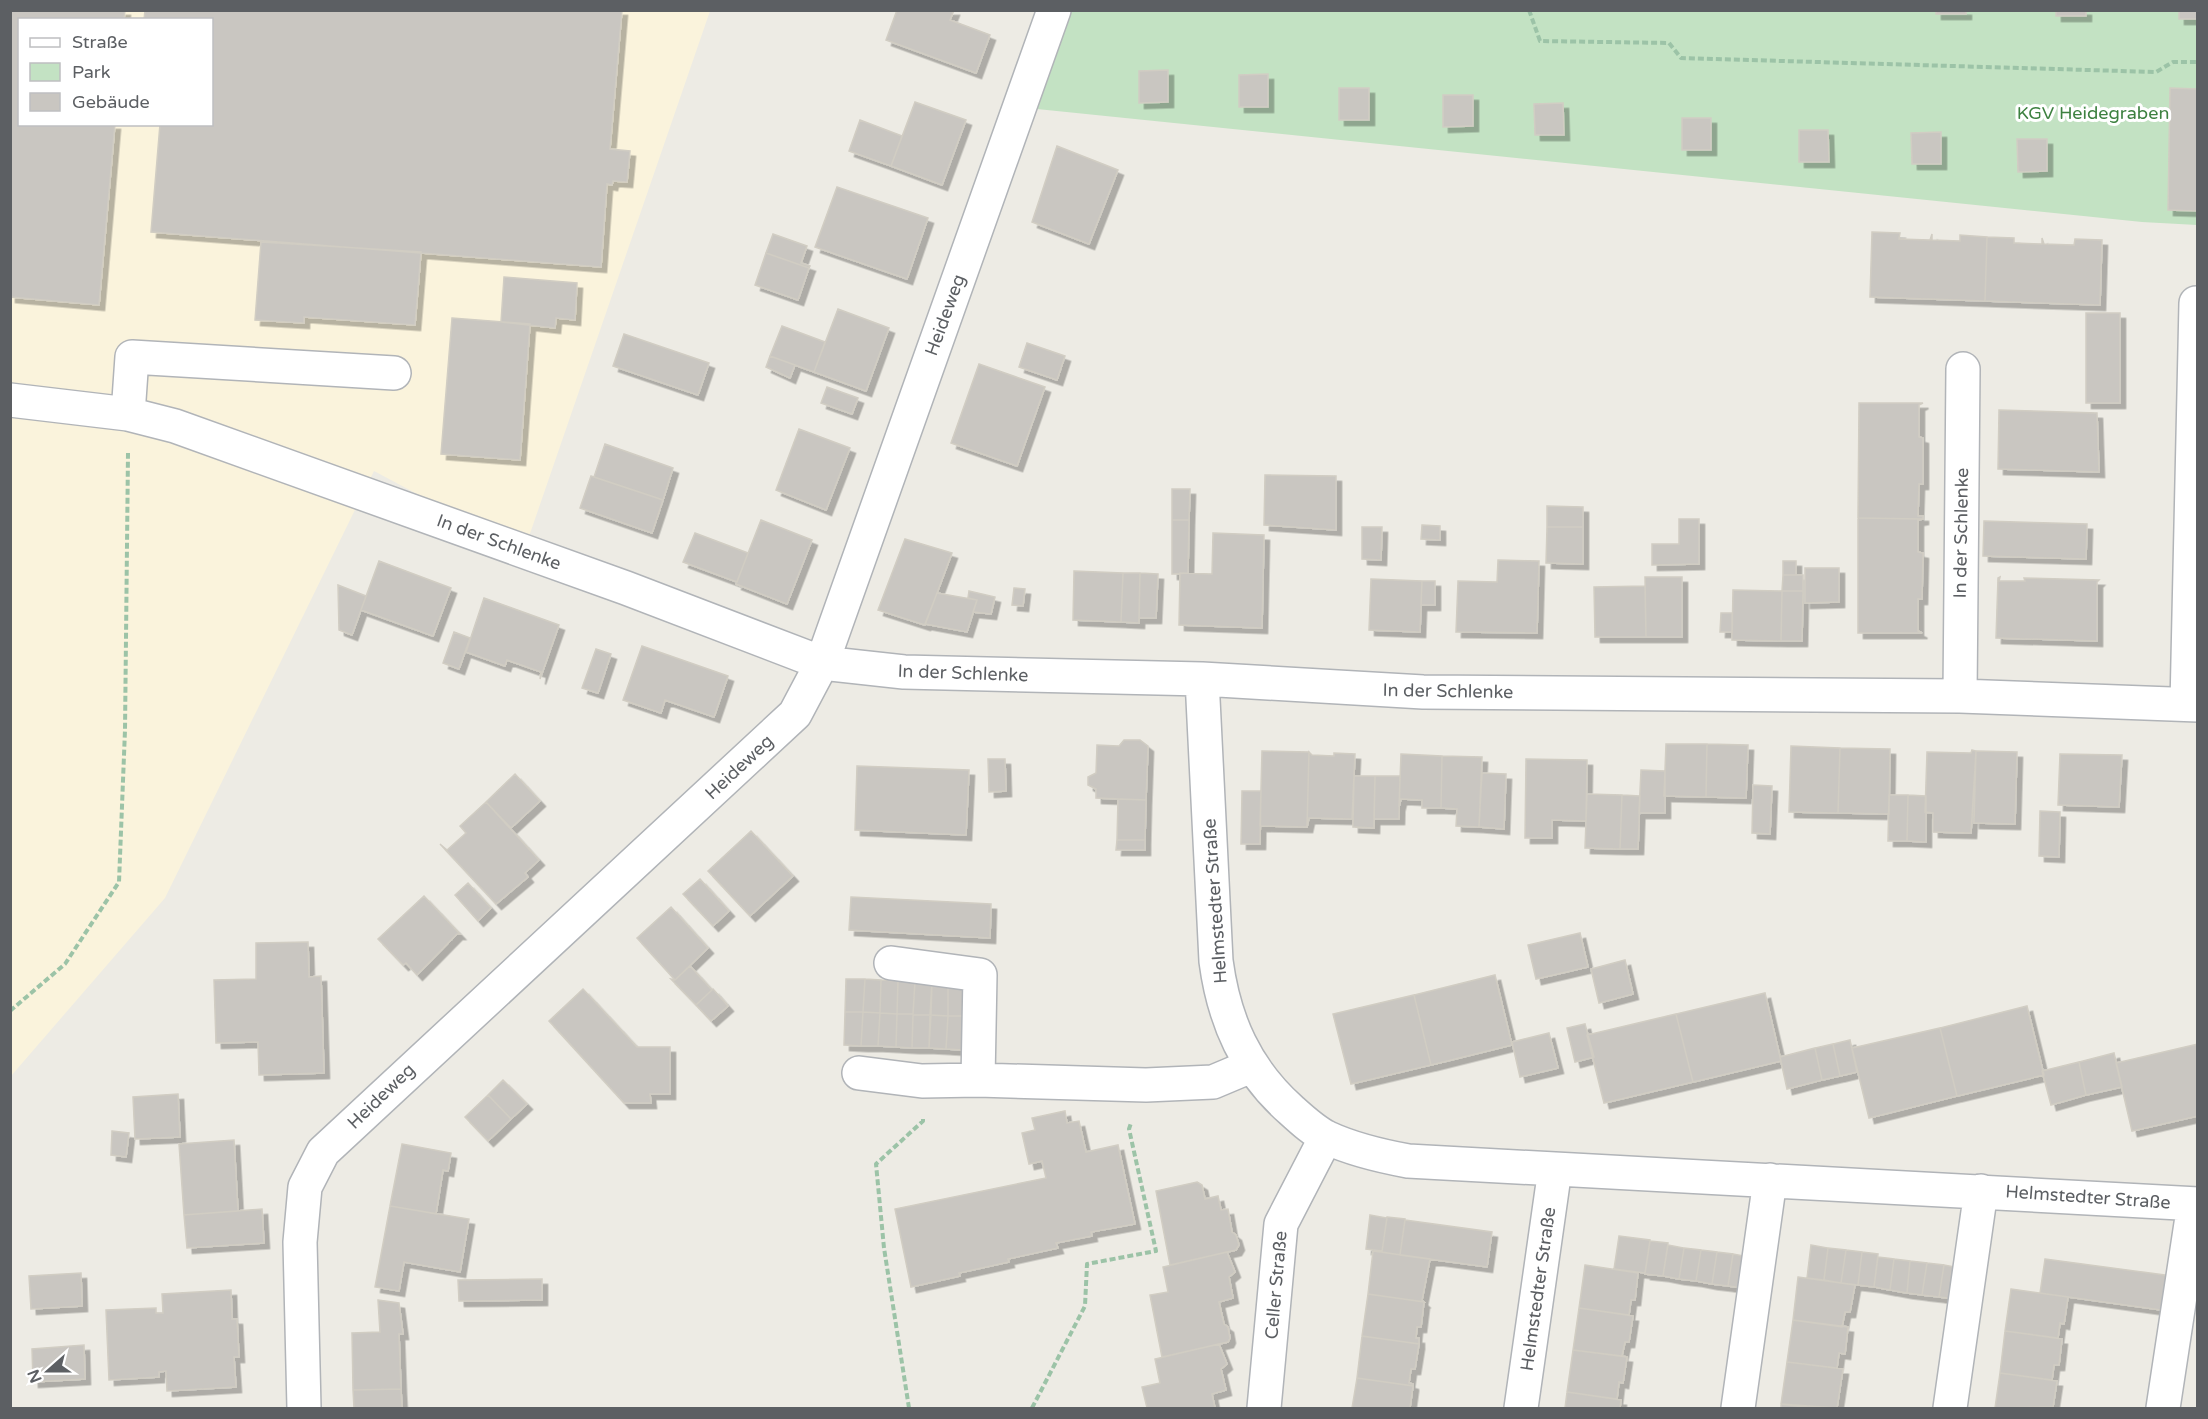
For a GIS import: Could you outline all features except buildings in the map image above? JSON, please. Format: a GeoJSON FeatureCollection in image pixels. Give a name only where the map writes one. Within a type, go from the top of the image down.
{"type":"FeatureCollection","features":[{"type":"Feature","properties":{"kind":"street","name":"Heideweg"},"geometry":{"type":"LineString","coordinates":[[304,1408],[300,1242],[305,1187],[323,1152],[795,714],[822,663],[1054,10]]}},
{"type":"Feature","properties":{"kind":"street"},"geometry":{"type":"LineString","coordinates":[[2192,705],[2196,303]]}},
{"type":"Feature","properties":{"kind":"street"},"geometry":{"type":"LineString","coordinates":[[128,414],[132,357],[394,373]]}},
{"type":"Feature","properties":{"kind":"street","name":"In der Schlenke"},"geometry":{"type":"LineString","coordinates":[[1960,696],[1963,369]]}},
{"type":"Feature","properties":{"kind":"street","name":"In der Schlenke"},"geometry":{"type":"LineString","coordinates":[[10,399],[128,414],[175,426],[592,576],[822,663],[904,672],[1202,679],[1424,692],[1960,696],[2192,705]]}},
{"type":"Feature","properties":{"kind":"street","name":"Helmstedter Straße"},"geometry":{"type":"LineString","coordinates":[[1202,679],[1216,962],[1221,998],[1232,1029],[1251,1066],[1272,1094],[1326,1137],[1366,1153],[1408,1161],[2196,1204],[2163,1408]]}},
{"type":"Feature","properties":{"kind":"street"},"geometry":{"type":"LineString","coordinates":[[891,963],[981,975],[978,1080]]}},
{"type":"Feature","properties":{"kind":"street"},"geometry":{"type":"LineString","coordinates":[[859,1073],[922,1081],[978,1080],[1146,1085],[1214,1082],[1251,1066]]}},
{"type":"Feature","properties":{"kind":"street","name":"Celler Straße"},"geometry":{"type":"LineString","coordinates":[[1264,1408],[1281,1224],[1326,1137]]}},
{"type":"Feature","properties":{"kind":"street","name":"Helmstedter Straße"},"geometry":{"type":"LineString","coordinates":[[1521,1408],[1556,1169]]}},
{"type":"Feature","properties":{"kind":"street"},"geometry":{"type":"LineString","coordinates":[[1738,1408],[1770,1180]]}},
{"type":"Feature","properties":{"kind":"street","name":"Helmstedter Straße"},"geometry":{"type":"LineString","coordinates":[[1950,1408],[1981,1191]]}},
{"type":"Feature","properties":{"kind":"path"},"geometry":{"type":"LineString","coordinates":[[1529,10],[1540,41],[1669,43],[1681,58],[2156,72],[2173,62],[2198,62]]}},
{"type":"Feature","properties":{"kind":"path"},"geometry":{"type":"LineString","coordinates":[[10,1011],[65,964],[119,882],[125,730],[128,414]]}},
{"type":"Feature","properties":{"kind":"path"},"geometry":{"type":"LineString","coordinates":[[909,1408],[884,1248],[876,1164],[922,1121],[922,1081]]}},
{"type":"Feature","properties":{"kind":"path"},"geometry":{"type":"LineString","coordinates":[[1032,1408],[1085,1306],[1087,1264],[1156,1251],[1129,1129],[1146,1085]]}},
{"type":"Feature","properties":{"kind":"shaded area"},"geometry":{"type":"Polygon","coordinates":[[[11,11],[710,11],[524,551],[374,471],[165,898],[11,1076],[11,11]]]}},
{"type":"Feature","properties":{"kind":"green space","name":"KGV Heidegraben"},"geometry":{"type":"Polygon","coordinates":[[[1071,11],[2197,11],[2197,225],[2142,222],[1037,109],[1071,11]]]}}]}
